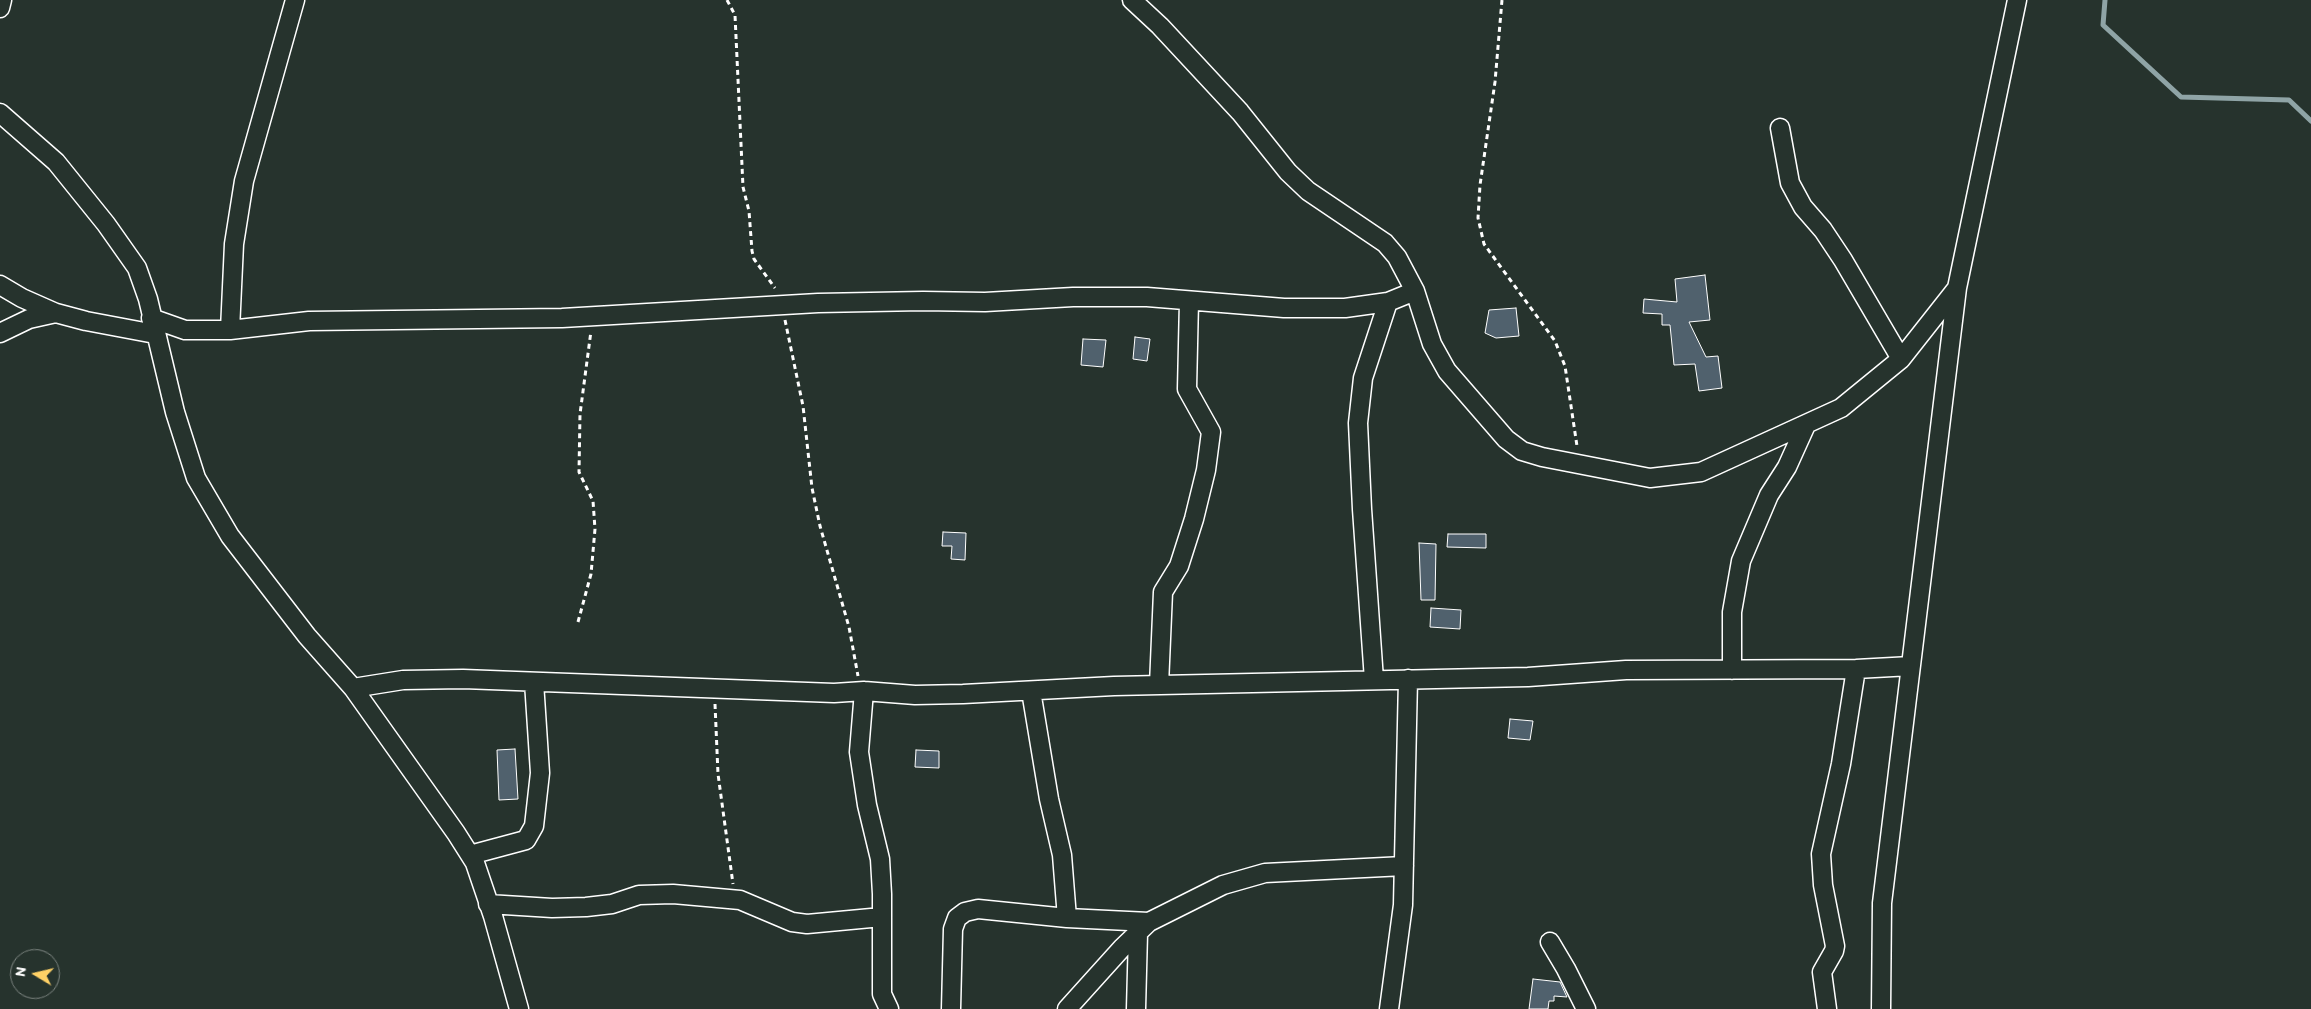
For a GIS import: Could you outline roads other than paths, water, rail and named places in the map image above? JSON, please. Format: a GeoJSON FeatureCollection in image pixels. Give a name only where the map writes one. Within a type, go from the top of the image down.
{"type":"FeatureCollection","features":[{"type":"Feature","properties":{"kind":"street"},"geometry":{"type":"LineString","coordinates":[[0,8],[2,0]]}},
{"type":"Feature","properties":{"kind":"street"},"geometry":{"type":"LineString","coordinates":[[230,330],[234,244],[244,181],[295,0]]}},
{"type":"Feature","properties":{"kind":"street"},"geometry":{"type":"LineString","coordinates":[[1132,0],[1160,26],[1240,112],[1288,172],[1308,191],[1385,243],[1397,257],[1415,291],[1432,344],[1447,371],[1506,438],[1522,450],[1580,465],[1650,478],[1702,472],[1841,408],[1901,359],[1957,288]]}},
{"type":"Feature","properties":{"kind":"street"},"geometry":{"type":"LineString","coordinates":[[1881,1009],[1882,903],[1957,288],[2016,0]]}},
{"type":"Feature","properties":{"kind":"street"},"geometry":{"type":"LineString","coordinates":[[0,114],[56,162],[118,239],[137,268],[148,299],[174,412],[196,478],[230,536],[307,636],[353,688],[470,855],[488,904],[519,1009]]}},
{"type":"Feature","properties":{"kind":"street"},"geometry":{"type":"LineString","coordinates":[[1780,128],[1790,183],[1803,207],[1823,230],[1843,260],[1901,359]]}},
{"type":"Feature","properties":{"kind":"street"},"geometry":{"type":"LineString","coordinates":[[0,285],[22,298],[56,312],[86,321],[185,330],[230,330],[308,321],[593,316],[785,305],[923,301],[985,302],[1073,297],[1147,297],[1284,308],[1346,308],[1388,302],[1415,291]]}},
{"type":"Feature","properties":{"kind":"street"},"geometry":{"type":"LineString","coordinates":[[1159,684],[1163,592],[1180,566],[1206,470],[1211,432],[1187,388],[1189,300]]}},
{"type":"Feature","properties":{"kind":"street"},"geometry":{"type":"LineString","coordinates":[[1374,680],[1358,423],[1363,378],[1388,302]]}},
{"type":"Feature","properties":{"kind":"street"},"geometry":{"type":"LineString","coordinates":[[0,332],[29,319],[56,312]]}},
{"type":"Feature","properties":{"kind":"street"},"geometry":{"type":"LineString","coordinates":[[1732,670],[1732,612],[1742,561],[1768,495],[1787,467],[1806,425]]}},
{"type":"Feature","properties":{"kind":"street"},"geometry":{"type":"LineString","coordinates":[[353,688],[403,680],[463,679],[834,693],[934,694],[1159,684],[1528,677],[1626,670],[1856,669],[1911,666]]}},
{"type":"Feature","properties":{"kind":"street"},"geometry":{"type":"LineString","coordinates":[[1827,1009],[1822,972],[1835,946],[1823,885],[1821,854],[1841,764],[1856,669]]}},
{"type":"Feature","properties":{"kind":"street"},"geometry":{"type":"LineString","coordinates":[[1389,1009],[1403,905],[1408,679]]}},
{"type":"Feature","properties":{"kind":"street"},"geometry":{"type":"LineString","coordinates":[[470,855],[526,840],[534,826],[540,773],[534,682]]}},
{"type":"Feature","properties":{"kind":"street"},"geometry":{"type":"LineString","coordinates":[[1031,691],[1050,808],[1062,855],[1067,918]]}},
{"type":"Feature","properties":{"kind":"street"},"geometry":{"type":"LineString","coordinates":[[862,692],[859,752],[867,805],[880,859],[882,994],[889,1009]]}},
{"type":"Feature","properties":{"kind":"street"},"geometry":{"type":"LineString","coordinates":[[1067,1009],[1122,948],[1144,928],[1223,885],[1265,873],[1404,866]]}},
{"type":"Feature","properties":{"kind":"street"},"geometry":{"type":"LineString","coordinates":[[488,904],[552,908],[586,907],[612,904],[639,895],[656,895],[738,899],[792,922],[807,924],[882,917]]}},
{"type":"Feature","properties":{"kind":"street"},"geometry":{"type":"LineString","coordinates":[[951,1009],[953,929],[957,918],[964,912],[978,909],[1144,928]]}},
{"type":"Feature","properties":{"kind":"street"},"geometry":{"type":"LineString","coordinates":[[1136,1009],[1144,928]]}},
{"type":"Feature","properties":{"kind":"street"},"geometry":{"type":"LineString","coordinates":[[1550,942],[1586,1009]]}},
{"type":"Feature","properties":{"kind":"waterway"},"geometry":{"type":"LineString","coordinates":[[2105,0],[2103,25],[2181,97],[2289,100],[2311,121]]}}]}
